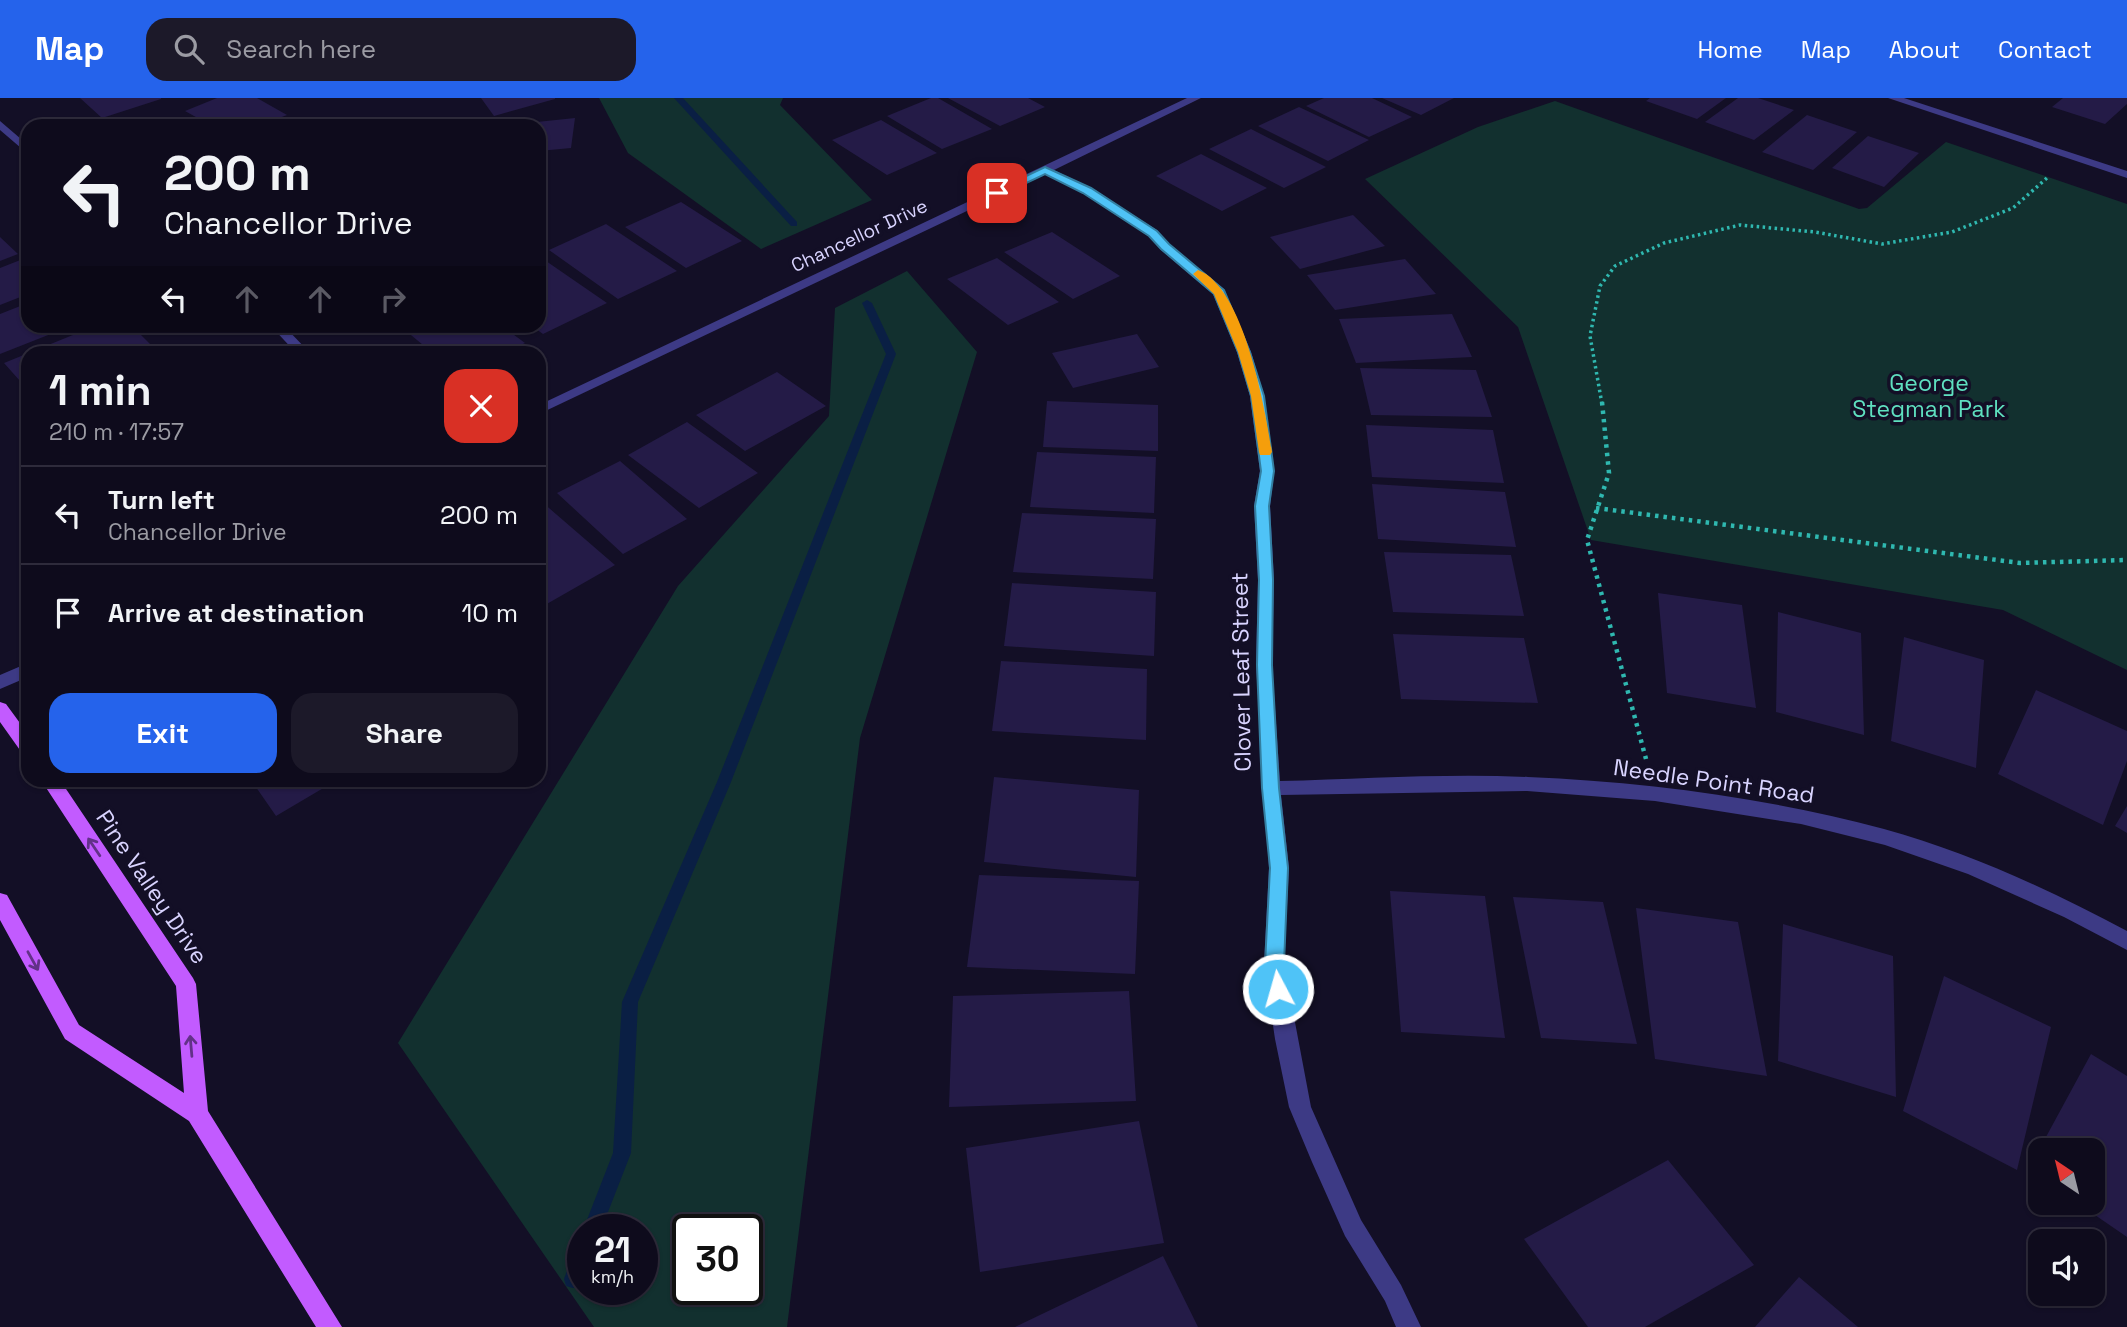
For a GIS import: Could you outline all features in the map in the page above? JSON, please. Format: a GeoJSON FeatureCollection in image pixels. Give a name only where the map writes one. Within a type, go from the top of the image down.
{"type":"FeatureCollection","features":[{"type":"Feature","properties":{"kind":"main road"},"geometry":{"type":"LineString","coordinates":[[0,709],[21,738]]}},
{"type":"Feature","properties":{"kind":"main road","name":"Pine Valley Drive"},"geometry":{"type":"LineString","coordinates":[[55,787],[186,984],[197,1114]]}},
{"type":"Feature","properties":{"kind":"main road","name":"Pine Valley Drive"},"geometry":{"type":"LineString","coordinates":[[0,901],[72,1032],[197,1114],[330,1327]]}},
{"type":"Feature","properties":{"kind":"street","name":"Chancellor Drive"},"geometry":{"type":"LineString","coordinates":[[546,407],[1196,98]]}},
{"type":"Feature","properties":{"kind":"street"},"geometry":{"type":"LineString","coordinates":[[1892,98],[2127,175]]}},
{"type":"Feature","properties":{"kind":"street"},"geometry":{"type":"LineString","coordinates":[[0,124],[21,144]]}},
{"type":"Feature","properties":{"kind":"street","name":"Clover Leaf Street"},"geometry":{"type":"LineString","coordinates":[[1045,170],[1087,191],[1153,233],[1165,247],[1219,292],[1244,352],[1257,396],[1268,471],[1262,506],[1266,580],[1264,665],[1279,868],[1274,964],[1300,1107],[1353,1228],[1393,1293],[1409,1327]]}},
{"type":"Feature","properties":{"kind":"street"},"geometry":{"type":"LineString","coordinates":[[284,333],[297,346]]}},
{"type":"Feature","properties":{"kind":"street"},"geometry":{"type":"LineString","coordinates":[[0,683],[21,672]]}},
{"type":"Feature","properties":{"kind":"street","name":"Needle Point Road"},"geometry":{"type":"LineString","coordinates":[[1271,788],[1527,784],[1655,794],[1801,816],[1886,837],[1975,868],[2071,911],[2127,941]]}},
{"type":"Feature","properties":{"kind":"path"},"geometry":{"type":"LineString","coordinates":[[1655,794],[1587,540],[1609,473],[1602,404],[1590,336],[1600,286],[1615,266],[1664,243],[1740,225],[1815,232],[1882,244],[1952,232],[2013,208],[2049,176]]}},
{"type":"Feature","properties":{"kind":"path"},"geometry":{"type":"LineString","coordinates":[[1596,508],[2020,563],[2127,560]]}},
{"type":"Feature","properties":{"kind":"green space"},"geometry":{"type":"Polygon","coordinates":[[[599,98],[783,98],[780,105],[872,200],[761,249],[628,153],[599,98]]]}},
{"type":"Feature","properties":{"kind":"green space","name":"George Stegman Park"},"geometry":{"type":"Polygon","coordinates":[[[1555,101],[1859,209],[1867,208],[1946,142],[2127,204],[2127,670],[2003,610],[1591,540],[1518,327],[1365,179],[1478,127],[1555,101]]]}},
{"type":"Feature","properties":{"kind":"green space"},"geometry":{"type":"Polygon","coordinates":[[[907,271],[977,352],[860,738],[787,1327],[594,1327],[579,1305],[658,1305],[658,1214],[567,1214],[567,1288],[398,1043],[678,586],[829,416],[835,308],[907,271]]]}},
{"type":"Feature","properties":{"kind":"building"},"geometry":{"type":"Polygon","coordinates":[[[80,98],[161,98],[161,99],[102,118],[80,98]]]}},
{"type":"Feature","properties":{"kind":"building"},"geometry":{"type":"Polygon","coordinates":[[[217,98],[257,98],[287,115],[276,119],[199,119],[185,111],[217,98]]]}},
{"type":"Feature","properties":{"kind":"building"},"geometry":{"type":"Polygon","coordinates":[[[481,98],[555,98],[555,99],[494,116],[481,98]]]}},
{"type":"Feature","properties":{"kind":"building"},"geometry":{"type":"Polygon","coordinates":[[[931,98],[938,98],[992,129],[942,149],[887,116],[931,98]]]}},
{"type":"Feature","properties":{"kind":"building"},"geometry":{"type":"Polygon","coordinates":[[[948,98],[1028,98],[1045,107],[1000,126],[948,98]]]}},
{"type":"Feature","properties":{"kind":"building"},"geometry":{"type":"Polygon","coordinates":[[[1324,98],[1372,98],[1412,117],[1369,137],[1306,106],[1324,98]]]}},
{"type":"Feature","properties":{"kind":"building"},"geometry":{"type":"Polygon","coordinates":[[[1382,98],[1454,98],[1421,115],[1382,98]]]}},
{"type":"Feature","properties":{"kind":"building"},"geometry":{"type":"Polygon","coordinates":[[[1650,98],[1726,98],[1697,119],[1646,101],[1650,98]]]}},
{"type":"Feature","properties":{"kind":"building"},"geometry":{"type":"Polygon","coordinates":[[[1738,98],[1758,98],[1794,110],[1754,140],[1705,122],[1738,98]]]}},
{"type":"Feature","properties":{"kind":"building"},"geometry":{"type":"Polygon","coordinates":[[[2063,98],[2127,98],[2127,104],[2105,124],[2052,107],[2063,98]]]}},
{"type":"Feature","properties":{"kind":"building"},"geometry":{"type":"Polygon","coordinates":[[[1299,107],[1369,140],[1328,161],[1258,126],[1299,107]]]}},
{"type":"Feature","properties":{"kind":"building"},"geometry":{"type":"Polygon","coordinates":[[[1807,115],[1857,132],[1813,170],[1762,152],[1807,115]]]}},
{"type":"Feature","properties":{"kind":"building"},"geometry":{"type":"Polygon","coordinates":[[[575,118],[571,148],[546,150],[546,121],[575,118]]]}},
{"type":"Feature","properties":{"kind":"building"},"geometry":{"type":"Polygon","coordinates":[[[881,120],[937,153],[887,175],[832,140],[881,120]]]}},
{"type":"Feature","properties":{"kind":"building"},"geometry":{"type":"Polygon","coordinates":[[[1251,129],[1326,167],[1284,188],[1209,149],[1251,129]]]}},
{"type":"Feature","properties":{"kind":"building"},"geometry":{"type":"Polygon","coordinates":[[[1868,136],[1919,153],[1884,187],[1832,168],[1868,136]]]}},
{"type":"Feature","properties":{"kind":"building"},"geometry":{"type":"Polygon","coordinates":[[[1201,154],[1267,188],[1222,211],[1156,176],[1201,154]]]}},
{"type":"Feature","properties":{"kind":"building"},"geometry":{"type":"Polygon","coordinates":[[[681,202],[742,241],[686,268],[625,227],[681,202]]]}},
{"type":"Feature","properties":{"kind":"building"},"geometry":{"type":"Polygon","coordinates":[[[1353,215],[1385,246],[1300,269],[1270,237],[1353,215]]]}},
{"type":"Feature","properties":{"kind":"building"},"geometry":{"type":"Polygon","coordinates":[[[606,224],[677,271],[618,299],[549,250],[606,224]]]}},
{"type":"Feature","properties":{"kind":"building"},"geometry":{"type":"Polygon","coordinates":[[[1052,232],[1120,276],[1073,299],[1004,252],[1052,232]]]}},
{"type":"Feature","properties":{"kind":"building"},"geometry":{"type":"Polygon","coordinates":[[[0,237],[18,254],[0,261],[0,237]]]}},
{"type":"Feature","properties":{"kind":"building"},"geometry":{"type":"Polygon","coordinates":[[[997,258],[1059,302],[1008,325],[947,279],[997,258]]]}},
{"type":"Feature","properties":{"kind":"building"},"geometry":{"type":"Polygon","coordinates":[[[1405,259],[1436,294],[1335,310],[1307,275],[1405,259]]]}},
{"type":"Feature","properties":{"kind":"building"},"geometry":{"type":"Polygon","coordinates":[[[21,260],[21,297],[0,305],[0,268],[21,260]]]}},
{"type":"Feature","properties":{"kind":"building"},"geometry":{"type":"Polygon","coordinates":[[[546,261],[607,303],[546,333],[546,261]]]}},
{"type":"Feature","properties":{"kind":"building"},"geometry":{"type":"Polygon","coordinates":[[[21,306],[21,333],[53,333],[0,354],[0,314],[21,306]]]}},
{"type":"Feature","properties":{"kind":"building"},"geometry":{"type":"Polygon","coordinates":[[[1452,314],[1472,357],[1356,363],[1339,319],[1452,314]]]}},
{"type":"Feature","properties":{"kind":"building"},"geometry":{"type":"Polygon","coordinates":[[[78,333],[139,333],[151,345],[149,346],[46,346],[78,333]]]}},
{"type":"Feature","properties":{"kind":"building"},"geometry":{"type":"Polygon","coordinates":[[[408,333],[511,333],[525,343],[519,346],[424,346],[408,333]]]}},
{"type":"Feature","properties":{"kind":"building"},"geometry":{"type":"Polygon","coordinates":[[[1137,334],[1159,367],[1073,388],[1052,353],[1137,334]]]}},
{"type":"Feature","properties":{"kind":"building"},"geometry":{"type":"Polygon","coordinates":[[[21,356],[21,382],[4,363],[21,356]]]}},
{"type":"Feature","properties":{"kind":"building"},"geometry":{"type":"Polygon","coordinates":[[[1360,368],[1476,370],[1492,417],[1371,415],[1360,368]]]}},
{"type":"Feature","properties":{"kind":"building"},"geometry":{"type":"Polygon","coordinates":[[[777,372],[826,406],[745,451],[696,415],[777,372]]]}},
{"type":"Feature","properties":{"kind":"building"},"geometry":{"type":"Polygon","coordinates":[[[1047,401],[1158,405],[1158,451],[1043,447],[1047,401]]]}},
{"type":"Feature","properties":{"kind":"building"},"geometry":{"type":"Polygon","coordinates":[[[687,422],[758,473],[699,508],[628,455],[687,422]]]}},
{"type":"Feature","properties":{"kind":"building"},"geometry":{"type":"Polygon","coordinates":[[[1366,425],[1493,430],[1504,483],[1372,477],[1366,425]]]}},
{"type":"Feature","properties":{"kind":"building"},"geometry":{"type":"Polygon","coordinates":[[[1037,452],[1156,457],[1154,513],[1030,507],[1037,452]]]}},
{"type":"Feature","properties":{"kind":"building"},"geometry":{"type":"Polygon","coordinates":[[[620,461],[687,519],[623,554],[557,493],[620,461]]]}},
{"type":"Feature","properties":{"kind":"building"},"geometry":{"type":"Polygon","coordinates":[[[1372,484],[1505,492],[1516,547],[1378,539],[1372,484]]]}},
{"type":"Feature","properties":{"kind":"building"},"geometry":{"type":"Polygon","coordinates":[[[546,505],[615,565],[546,604],[546,505]]]}},
{"type":"Feature","properties":{"kind":"building"},"geometry":{"type":"Polygon","coordinates":[[[1022,513],[1156,519],[1153,579],[1013,572],[1022,513]]]}},
{"type":"Feature","properties":{"kind":"building"},"geometry":{"type":"Polygon","coordinates":[[[1384,552],[1511,555],[1524,616],[1393,612],[1384,552]]]}},
{"type":"Feature","properties":{"kind":"building"},"geometry":{"type":"Polygon","coordinates":[[[1012,583],[1156,592],[1154,656],[1004,646],[1012,583]]]}},
{"type":"Feature","properties":{"kind":"building"},"geometry":{"type":"Polygon","coordinates":[[[1658,593],[1742,605],[1756,708],[1667,693],[1658,593]]]}},
{"type":"Feature","properties":{"kind":"building"},"geometry":{"type":"Polygon","coordinates":[[[1778,612],[1861,633],[1864,735],[1776,712],[1778,612]]]}},
{"type":"Feature","properties":{"kind":"building"},"geometry":{"type":"Polygon","coordinates":[[[1393,634],[1524,638],[1538,703],[1401,699],[1393,634]]]}},
{"type":"Feature","properties":{"kind":"building"},"geometry":{"type":"Polygon","coordinates":[[[1904,637],[1984,660],[1976,768],[1891,741],[1904,637]]]}},
{"type":"Feature","properties":{"kind":"building"},"geometry":{"type":"Polygon","coordinates":[[[1001,661],[1147,669],[1146,740],[992,731],[1001,661]]]}},
{"type":"Feature","properties":{"kind":"building"},"geometry":{"type":"Polygon","coordinates":[[[2036,690],[2127,731],[2127,761],[2103,825],[1998,774],[2036,690]]]}},
{"type":"Feature","properties":{"kind":"building"},"geometry":{"type":"Polygon","coordinates":[[[994,777],[1139,790],[1136,877],[984,862],[994,777]]]}},
{"type":"Feature","properties":{"kind":"building"},"geometry":{"type":"Polygon","coordinates":[[[256,787],[325,787],[276,816],[256,787]]]}},
{"type":"Feature","properties":{"kind":"building"},"geometry":{"type":"Polygon","coordinates":[[[2127,806],[2127,833],[2115,826],[2127,806]]]}},
{"type":"Feature","properties":{"kind":"building"},"geometry":{"type":"Polygon","coordinates":[[[979,875],[1139,881],[1135,974],[967,967],[979,875]]]}},
{"type":"Feature","properties":{"kind":"building"},"geometry":{"type":"Polygon","coordinates":[[[1390,891],[1485,896],[1505,1038],[1401,1032],[1390,891]]]}},
{"type":"Feature","properties":{"kind":"building"},"geometry":{"type":"Polygon","coordinates":[[[1513,897],[1603,902],[1637,1044],[1541,1038],[1513,897]]]}},
{"type":"Feature","properties":{"kind":"building"},"geometry":{"type":"Polygon","coordinates":[[[1636,908],[1738,922],[1767,1076],[1655,1059],[1636,908]]]}},
{"type":"Feature","properties":{"kind":"building"},"geometry":{"type":"Polygon","coordinates":[[[1783,924],[1893,956],[1896,1097],[1778,1061],[1783,924]]]}},
{"type":"Feature","properties":{"kind":"building"},"geometry":{"type":"Polygon","coordinates":[[[1944,976],[2051,1027],[2017,1170],[1903,1111],[1944,976]]]}},
{"type":"Feature","properties":{"kind":"building"},"geometry":{"type":"Polygon","coordinates":[[[1129,991],[1136,1101],[949,1107],[953,996],[1129,991]]]}},
{"type":"Feature","properties":{"kind":"building"},"geometry":{"type":"Polygon","coordinates":[[[2091,1054],[2127,1076],[2127,1237],[2095,1215],[2105,1215],[2105,1138],[2045,1138],[2091,1054]]]}},
{"type":"Feature","properties":{"kind":"building"},"geometry":{"type":"Polygon","coordinates":[[[1139,1121],[1164,1243],[980,1272],[966,1148],[1139,1121]]]}},
{"type":"Feature","properties":{"kind":"building"},"geometry":{"type":"Polygon","coordinates":[[[1668,1160],[1754,1265],[1645,1327],[1588,1327],[1524,1239],[1668,1160]]]}},
{"type":"Feature","properties":{"kind":"building"},"geometry":{"type":"Polygon","coordinates":[[[1163,1256],[1198,1327],[1015,1327],[1163,1256]]]}},
{"type":"Feature","properties":{"kind":"building"},"geometry":{"type":"Polygon","coordinates":[[[1799,1277],[1858,1327],[1755,1327],[1799,1277]]]}},
{"type":"Feature","properties":{"kind":"waterway"},"geometry":{"type":"LineString","coordinates":[[678,98],[794,224]]}},
{"type":"Feature","properties":{"kind":"waterway"},"geometry":{"type":"LineString","coordinates":[[598,1214],[622,1153],[630,1002],[724,782],[891,354],[867,303]]}},
{"type":"Feature","properties":{"kind":"slow traffic"},"geometry":{"type":"LineString","coordinates":[[1198,274],[1219,292],[1244,352],[1257,396],[1265,452]]}},
{"type":"Feature","properties":{"kind":"route"},"geometry":{"type":"LineString","coordinates":[[997,193],[1045,170],[1087,191],[1153,233],[1165,247],[1219,292],[1244,352],[1257,396],[1268,471],[1262,506],[1266,580],[1264,665],[1279,868],[1274,964],[1278,989]]}}]}
